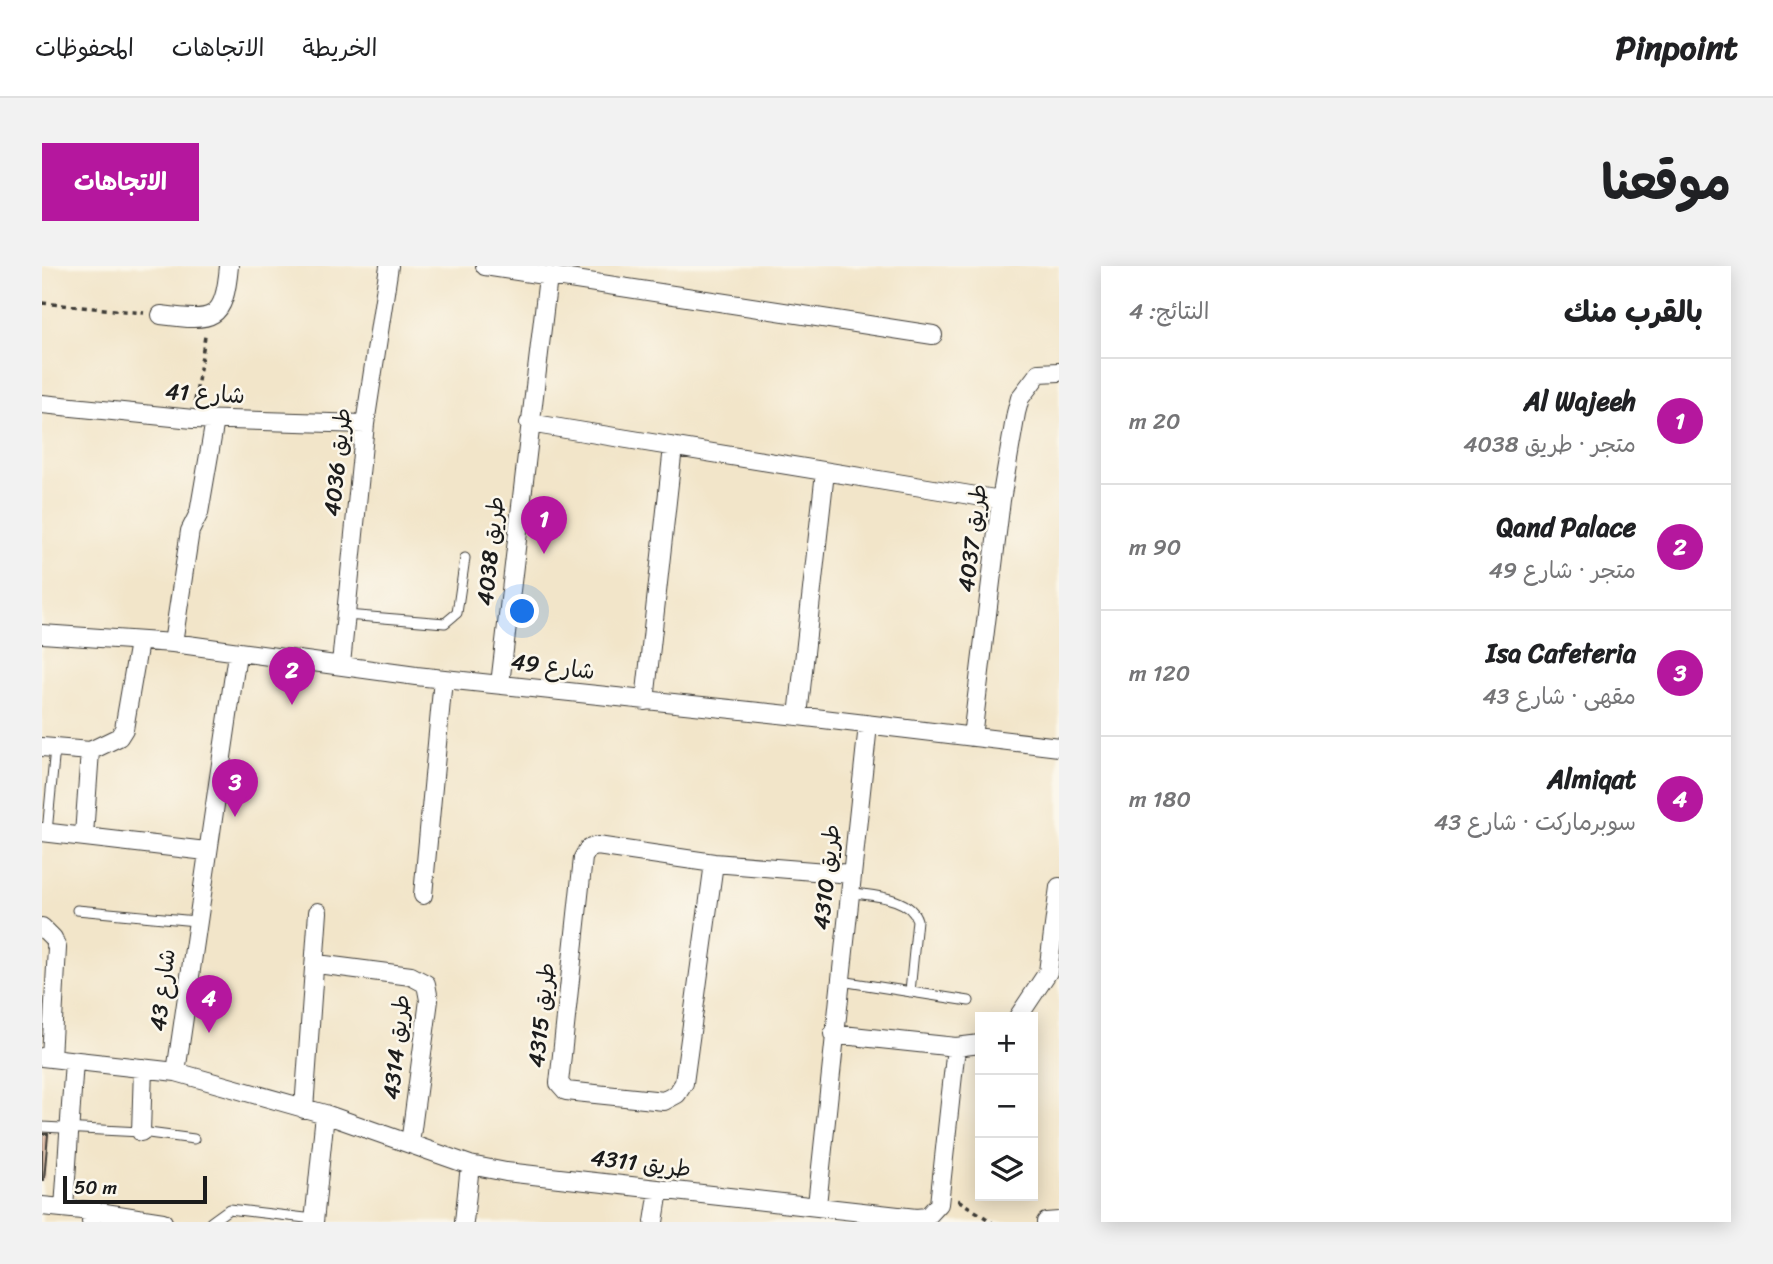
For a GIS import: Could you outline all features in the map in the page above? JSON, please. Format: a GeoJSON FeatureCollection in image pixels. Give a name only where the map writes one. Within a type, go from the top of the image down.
{"type":"FeatureCollection","features":[{"type":"Feature","properties":{"kind":"street"},"geometry":{"type":"LineString","coordinates":[[162,315],[197,319],[208,316],[223,304],[229,266]]}},
{"type":"Feature","properties":{"kind":"street","name":"طريق 4036"},"geometry":{"type":"LineString","coordinates":[[341,664],[365,424],[388,266]]}},
{"type":"Feature","properties":{"kind":"street"},"geometry":{"type":"LineString","coordinates":[[485,266],[933,335]]}},
{"type":"Feature","properties":{"kind":"street","name":"طريق 4038"},"geometry":{"type":"LineString","coordinates":[[500,684],[548,277]]}},
{"type":"Feature","properties":{"kind":"street","name":"طريق 4037"},"geometry":{"type":"LineString","coordinates":[[972,737],[1001,500],[1020,398],[1038,373],[1059,372]]}},
{"type":"Feature","properties":{"kind":"street","name":"شارع 41"},"geometry":{"type":"LineString","coordinates":[[42,404],[193,419],[365,424]]}},
{"type":"Feature","properties":{"kind":"street"},"geometry":{"type":"LineString","coordinates":[[173,643],[190,531],[199,513],[215,420]]}},
{"type":"Feature","properties":{"kind":"street"},"geometry":{"type":"LineString","coordinates":[[529,423],[1001,500]]}},
{"type":"Feature","properties":{"kind":"street"},"geometry":{"type":"LineString","coordinates":[[645,701],[673,447]]}},
{"type":"Feature","properties":{"kind":"street"},"geometry":{"type":"LineString","coordinates":[[798,716],[825,472]]}},
{"type":"Feature","properties":{"kind":"street","name":"شارع 49"},"geometry":{"type":"LineString","coordinates":[[42,634],[173,643],[237,654],[341,664],[443,679],[798,716],[1059,747]]}},
{"type":"Feature","properties":{"kind":"street"},"geometry":{"type":"LineString","coordinates":[[49,747],[90,751],[119,737],[124,729],[139,642]]}},
{"type":"Feature","properties":{"kind":"street","name":"شارع 43"},"geometry":{"type":"LineString","coordinates":[[176,1072],[206,851],[237,654]]}},
{"type":"Feature","properties":{"kind":"street"},"geometry":{"type":"LineString","coordinates":[[423,895],[443,679]]}},
{"type":"Feature","properties":{"kind":"street","name":"طريق 4310"},"geometry":{"type":"LineString","coordinates":[[817,1205],[833,1034],[868,725]]}},
{"type":"Feature","properties":{"kind":"street"},"geometry":{"type":"LineString","coordinates":[[83,835],[90,751]]}},
{"type":"Feature","properties":{"kind":"street"},"geometry":{"type":"LineString","coordinates":[[45,832],[206,851]]}},
{"type":"Feature","properties":{"kind":"street","name":"طريق 4315"},"geometry":{"type":"LineString","coordinates":[[714,863],[684,1083],[677,1094],[664,1101],[566,1091],[559,1083],[583,858],[589,849],[597,846],[714,863],[850,883]]}},
{"type":"Feature","properties":{"kind":"street"},"geometry":{"type":"LineString","coordinates":[[1021,1012],[1048,972],[1059,887]]}},
{"type":"Feature","properties":{"kind":"street"},"geometry":{"type":"LineString","coordinates":[[304,1109],[317,964],[318,912]]}},
{"type":"Feature","properties":{"kind":"street"},"geometry":{"type":"LineString","coordinates":[[42,927],[54,938],[57,948],[46,1058],[176,1072],[325,1114],[314,1221]]}},
{"type":"Feature","properties":{"kind":"street","name":"طريق 4314"},"geometry":{"type":"LineString","coordinates":[[317,964],[411,976],[426,984],[429,1000],[410,1144]]}},
{"type":"Feature","properties":{"kind":"street"},"geometry":{"type":"LineString","coordinates":[[833,1034],[956,1047],[975,1045]]}},
{"type":"Feature","properties":{"kind":"street"},"geometry":{"type":"LineString","coordinates":[[942,1190],[956,1047]]}},
{"type":"Feature","properties":{"kind":"street"},"geometry":{"type":"LineString","coordinates":[[64,1208],[74,1061]]}},
{"type":"Feature","properties":{"kind":"street"},"geometry":{"type":"LineString","coordinates":[[141,1132],[143,1068]]}},
{"type":"Feature","properties":{"kind":"street","name":"طريق 4311"},"geometry":{"type":"LineString","coordinates":[[325,1114],[470,1165],[659,1191],[817,1205],[916,1218],[927,1217],[935,1211],[942,1190]]}},
{"type":"Feature","properties":{"kind":"street"},"geometry":{"type":"LineString","coordinates":[[464,1222],[470,1165]]}},
{"type":"Feature","properties":{"kind":"street"},"geometry":{"type":"LineString","coordinates":[[654,1222],[659,1191]]}},
{"type":"Feature","properties":{"kind":"street"},"geometry":{"type":"LineString","coordinates":[[42,1206],[64,1208],[92,1216],[163,1222]]}},
{"type":"Feature","properties":{"kind":"street"},"geometry":{"type":"LineString","coordinates":[[1046,1222],[1059,1221]]}},
{"type":"Feature","properties":{"kind":"lane"},"geometry":{"type":"LineString","coordinates":[[346,615],[445,623],[457,613],[465,558]]}},
{"type":"Feature","properties":{"kind":"lane"},"geometry":{"type":"LineString","coordinates":[[45,832],[49,747]]}},
{"type":"Feature","properties":{"kind":"lane"},"geometry":{"type":"LineString","coordinates":[[850,883],[904,904],[915,912],[918,920],[910,992]]}},
{"type":"Feature","properties":{"kind":"lane"},"geometry":{"type":"LineString","coordinates":[[77,910],[196,921]]}},
{"type":"Feature","properties":{"kind":"lane"},"geometry":{"type":"LineString","coordinates":[[839,981],[969,1001]]}},
{"type":"Feature","properties":{"kind":"lane"},"geometry":{"type":"LineString","coordinates":[[42,1127],[141,1132],[194,1139]]}},
{"type":"Feature","properties":{"kind":"lane"},"geometry":{"type":"LineString","coordinates":[[211,1222],[229,1209],[314,1221]]}},
{"type":"Feature","properties":{"kind":"path"},"geometry":{"type":"LineString","coordinates":[[42,303],[162,315]]}},
{"type":"Feature","properties":{"kind":"path"},"geometry":{"type":"LineString","coordinates":[[193,419],[208,316]]}},
{"type":"Feature","properties":{"kind":"path"},"geometry":{"type":"LineString","coordinates":[[942,1190],[992,1222]]}},
{"type":"Feature","properties":{"kind":"building"},"geometry":{"type":"Polygon","coordinates":[[[42,1134],[48,1134],[44,1180],[42,1180],[42,1134]]]}},
{"type":"Feature","properties":{"kind":"place","name":"Al Wajeeh"},"geometry":{"type":"Point","coordinates":[544,554]}},
{"type":"Feature","properties":{"kind":"place","name":"Qand Palace"},"geometry":{"type":"Point","coordinates":[292,705]}},
{"type":"Feature","properties":{"kind":"place","name":"Isa Cafeteria"},"geometry":{"type":"Point","coordinates":[235,817]}},
{"type":"Feature","properties":{"kind":"place","name":"Almiqat"},"geometry":{"type":"Point","coordinates":[209,1033]}}]}
